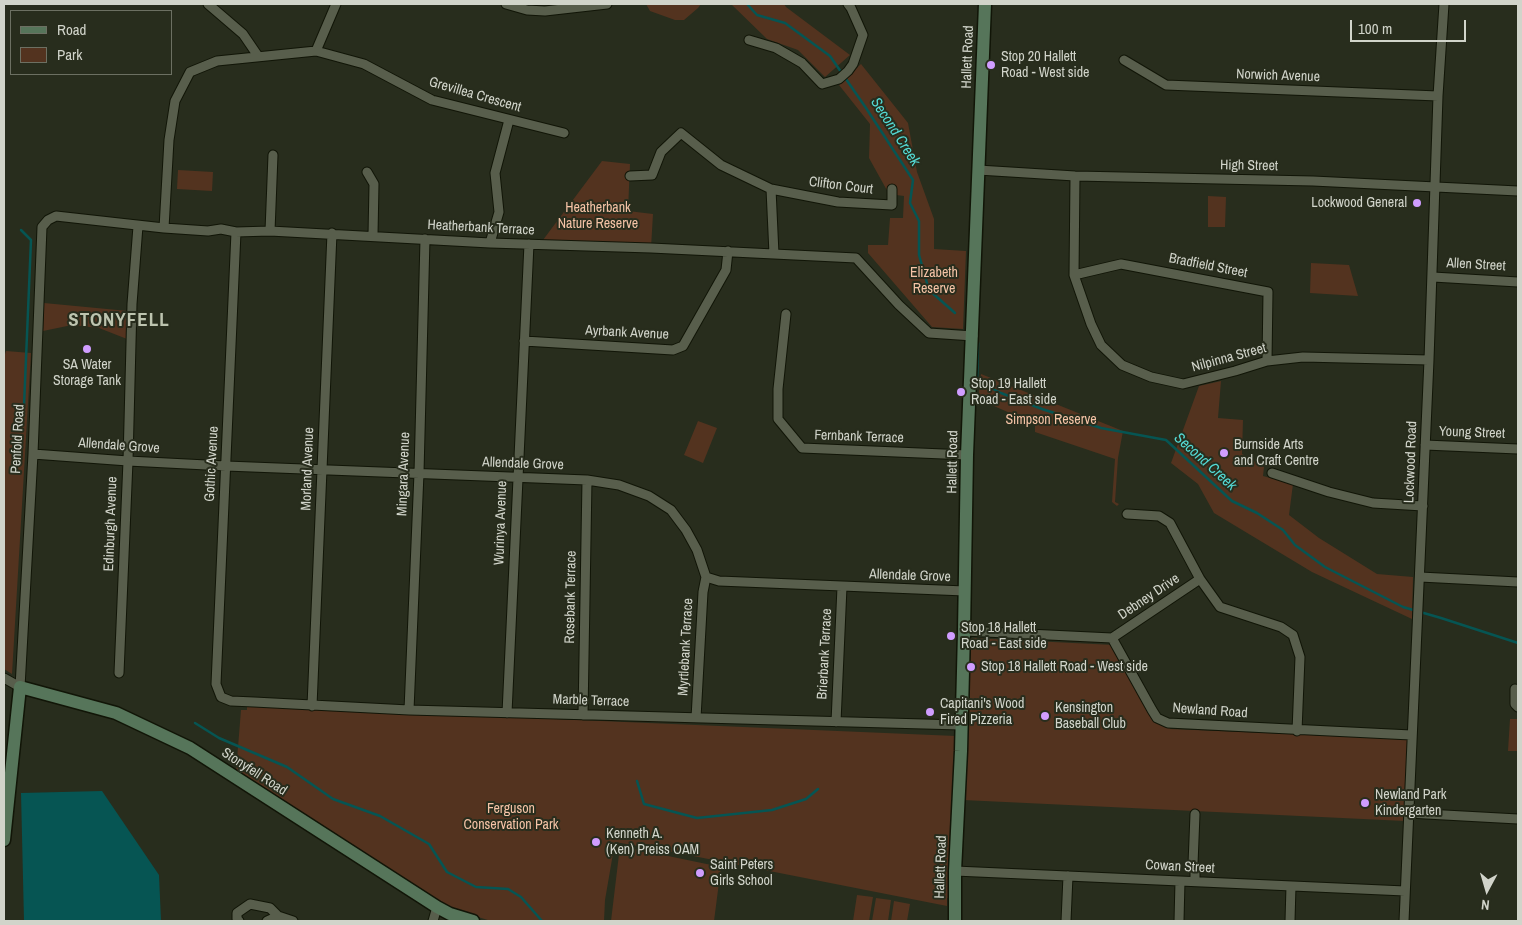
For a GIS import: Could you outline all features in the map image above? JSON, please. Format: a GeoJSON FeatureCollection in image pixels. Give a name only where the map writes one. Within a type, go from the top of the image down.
{"type":"FeatureCollection","features":[{"type":"Feature","properties":{"kind":"main road","name":"Hallett Road"},"geometry":{"type":"LineString","coordinates":[[955,921],[955,871],[964,631],[967,455],[985,4]]}},
{"type":"Feature","properties":{"kind":"main road","name":"Penfold Road"},"geometry":{"type":"LineString","coordinates":[[4,840],[20,687]]}},
{"type":"Feature","properties":{"kind":"main road","name":"Stonyfell Road"},"geometry":{"type":"LineString","coordinates":[[20,687],[116,713],[190,748],[437,907],[450,914],[473,921]]}},
{"type":"Feature","properties":{"kind":"street"},"geometry":{"type":"LineString","coordinates":[[208,4],[243,34],[258,56]]}},
{"type":"Feature","properties":{"kind":"street"},"geometry":{"type":"LineString","coordinates":[[316,51],[336,4]]}},
{"type":"Feature","properties":{"kind":"street"},"geometry":{"type":"LineString","coordinates":[[506,4],[526,10],[545,11],[607,4]]}},
{"type":"Feature","properties":{"kind":"street"},"geometry":{"type":"LineString","coordinates":[[749,40],[776,48],[802,63],[822,84],[839,79],[853,64],[863,35],[848,4]]}},
{"type":"Feature","properties":{"kind":"street","name":"Lockwood Road"},"geometry":{"type":"LineString","coordinates":[[1404,921],[1411,736],[1430,360],[1438,96],[1444,4]]}},
{"type":"Feature","properties":{"kind":"street","name":"Grevillea Crescent"},"geometry":{"type":"LineString","coordinates":[[164,228],[170,140],[176,101],[190,72],[217,61],[316,51],[364,64],[432,100],[564,133]]}},
{"type":"Feature","properties":{"kind":"street","name":"Norwich Avenue"},"geometry":{"type":"LineString","coordinates":[[1124,60],[1166,85],[1438,96]]}},
{"type":"Feature","properties":{"kind":"street"},"geometry":{"type":"LineString","coordinates":[[490,243],[499,212],[495,173],[509,120]]}},
{"type":"Feature","properties":{"kind":"street","name":"Clifton Court"},"geometry":{"type":"LineString","coordinates":[[630,176],[652,175],[661,152],[681,134],[720,165],[771,189],[838,202],[892,205],[892,189]]}},
{"type":"Feature","properties":{"kind":"street"},"geometry":{"type":"LineString","coordinates":[[270,231],[273,155]]}},
{"type":"Feature","properties":{"kind":"street","name":"High Street"},"geometry":{"type":"LineString","coordinates":[[978,170],[1075,176],[1313,181],[1518,191]]}},
{"type":"Feature","properties":{"kind":"street"},"geometry":{"type":"LineString","coordinates":[[367,172],[374,184],[373,235]]}},
{"type":"Feature","properties":{"kind":"street","name":"Nilpinna Street"},"geometry":{"type":"LineString","coordinates":[[1075,176],[1074,275],[1091,324],[1101,345],[1122,365],[1151,377],[1183,384],[1267,361],[1303,357],[1430,360]]}},
{"type":"Feature","properties":{"kind":"street"},"geometry":{"type":"LineString","coordinates":[[771,189],[774,254]]}},
{"type":"Feature","properties":{"kind":"street","name":"Heatherbank Terrace"},"geometry":{"type":"LineString","coordinates":[[48,220],[56,216],[138,226],[208,231],[222,229],[236,232],[270,231],[373,235],[490,243],[728,251],[856,258],[899,305],[929,333],[973,336]]}},
{"type":"Feature","properties":{"kind":"street","name":"Penfold Road"},"geometry":{"type":"LineString","coordinates":[[20,687],[33,454],[42,227],[48,220]]}},
{"type":"Feature","properties":{"kind":"street","name":"Edinburgh Avenue"},"geometry":{"type":"LineString","coordinates":[[119,673],[128,461],[132,304],[138,226]]}},
{"type":"Feature","properties":{"kind":"street","name":"Gothic Avenue"},"geometry":{"type":"LineString","coordinates":[[221,697],[216,684],[236,232]]}},
{"type":"Feature","properties":{"kind":"street","name":"Morland Avenue"},"geometry":{"type":"LineString","coordinates":[[312,706],[332,234]]}},
{"type":"Feature","properties":{"kind":"street","name":"Mingara Avenue"},"geometry":{"type":"LineString","coordinates":[[409,710],[425,239]]}},
{"type":"Feature","properties":{"kind":"street","name":"Wurinya Avenue"},"geometry":{"type":"LineString","coordinates":[[507,712],[529,244]]}},
{"type":"Feature","properties":{"kind":"street","name":"Ayrbank Avenue"},"geometry":{"type":"LineString","coordinates":[[524,342],[673,350],[683,346],[726,270],[728,251]]}},
{"type":"Feature","properties":{"kind":"street","name":"Bradfield Street"},"geometry":{"type":"LineString","coordinates":[[1074,275],[1121,264],[1268,292],[1267,361]]}},
{"type":"Feature","properties":{"kind":"street","name":"Allen Street"},"geometry":{"type":"LineString","coordinates":[[1433,277],[1518,282]]}},
{"type":"Feature","properties":{"kind":"street","name":"Fernbank Terrace"},"geometry":{"type":"LineString","coordinates":[[786,314],[778,389],[778,419],[802,448],[967,455]]}},
{"type":"Feature","properties":{"kind":"street","name":"Young Street"},"geometry":{"type":"LineString","coordinates":[[1425,445],[1518,449]]}},
{"type":"Feature","properties":{"kind":"street","name":"Allendale Grove"},"geometry":{"type":"LineString","coordinates":[[33,454],[226,466],[587,480],[619,485],[649,496],[672,510],[697,550],[706,577],[719,581],[965,592]]}},
{"type":"Feature","properties":{"kind":"street"},"geometry":{"type":"LineString","coordinates":[[1272,473],[1329,492],[1372,503],[1423,506]]}},
{"type":"Feature","properties":{"kind":"street","name":"Rosebank Terrace"},"geometry":{"type":"LineString","coordinates":[[583,715],[587,480]]}},
{"type":"Feature","properties":{"kind":"street"},"geometry":{"type":"LineString","coordinates":[[1126,514],[1159,516],[1170,523],[1200,579],[1220,607],[1281,627],[1293,635],[1300,657],[1297,731]]}},
{"type":"Feature","properties":{"kind":"street","name":"Myrtlebank Terrace"},"geometry":{"type":"LineString","coordinates":[[696,718],[703,592],[706,577]]}},
{"type":"Feature","properties":{"kind":"street"},"geometry":{"type":"LineString","coordinates":[[1420,577],[1518,582]]}},
{"type":"Feature","properties":{"kind":"street","name":"Debney Drive"},"geometry":{"type":"LineString","coordinates":[[1112,638],[1200,579]]}},
{"type":"Feature","properties":{"kind":"street","name":"Brierbank Terrace"},"geometry":{"type":"LineString","coordinates":[[836,722],[842,587]]}},
{"type":"Feature","properties":{"kind":"street"},"geometry":{"type":"LineString","coordinates":[[964,631],[1112,638]]}},
{"type":"Feature","properties":{"kind":"street","name":"Newland Road"},"geometry":{"type":"LineString","coordinates":[[1112,638],[1152,710],[1158,718],[1168,723],[1411,736]]}},
{"type":"Feature","properties":{"kind":"street","name":"Stonyfell Road"},"geometry":{"type":"LineString","coordinates":[[4,678],[20,687]]}},
{"type":"Feature","properties":{"kind":"street"},"geometry":{"type":"LineString","coordinates":[[1515,689],[1515,704],[1518,708]]}},
{"type":"Feature","properties":{"kind":"street","name":"Marble Terrace"},"geometry":{"type":"LineString","coordinates":[[221,697],[231,700],[312,706],[409,710],[961,725]]}},
{"type":"Feature","properties":{"kind":"street"},"geometry":{"type":"LineString","coordinates":[[1408,813],[1518,819]]}},
{"type":"Feature","properties":{"kind":"street"},"geometry":{"type":"LineString","coordinates":[[1195,814],[1193,864],[1195,881]]}},
{"type":"Feature","properties":{"kind":"street","name":"Cowan Street"},"geometry":{"type":"LineString","coordinates":[[955,871],[1405,890]]}},
{"type":"Feature","properties":{"kind":"street"},"geometry":{"type":"LineString","coordinates":[[1066,921],[1068,876]]}},
{"type":"Feature","properties":{"kind":"street"},"geometry":{"type":"LineString","coordinates":[[1179,921],[1180,881]]}},
{"type":"Feature","properties":{"kind":"street"},"geometry":{"type":"LineString","coordinates":[[1290,921],[1291,886]]}},
{"type":"Feature","properties":{"kind":"street"},"geometry":{"type":"LineString","coordinates":[[239,921],[237,919],[238,913],[250,904],[270,908],[278,916],[293,921]]}},
{"type":"Feature","properties":{"kind":"street"},"geometry":{"type":"LineString","coordinates":[[433,921],[437,907]]}},
{"type":"Feature","properties":{"kind":"street"},"geometry":{"type":"LineString","coordinates":[[267,921],[278,916]]}},
{"type":"Feature","properties":{"kind":"green space"},"geometry":{"type":"Polygon","coordinates":[[[646,4],[701,4],[684,20],[675,20],[650,11],[646,4]]]}},
{"type":"Feature","properties":{"kind":"green space"},"geometry":{"type":"Polygon","coordinates":[[[731,4],[784,4],[850,55],[825,77],[798,50],[767,39],[731,4]]]}},
{"type":"Feature","properties":{"kind":"green space","name":"Elizabeth Reserve"},"geometry":{"type":"Polygon","coordinates":[[[861,64],[908,123],[917,172],[934,219],[934,249],[966,251],[963,329],[932,327],[868,253],[868,245],[888,245],[890,218],[903,218],[904,196],[889,194],[869,158],[870,124],[839,85],[861,64]]]}},
{"type":"Feature","properties":{"kind":"green space","name":"Heatherbank Nature Reserve"},"geometry":{"type":"Polygon","coordinates":[[[602,161],[630,164],[628,211],[653,214],[651,248],[540,244],[602,161]]]}},
{"type":"Feature","properties":{"kind":"green space"},"geometry":{"type":"Polygon","coordinates":[[[178,170],[213,172],[212,191],[177,189],[178,170]]]}},
{"type":"Feature","properties":{"kind":"green space"},"geometry":{"type":"Polygon","coordinates":[[[1208,196],[1226,197],[1225,227],[1208,227],[1208,196]]]}},
{"type":"Feature","properties":{"kind":"green space"},"geometry":{"type":"Polygon","coordinates":[[[1311,263],[1349,265],[1358,296],[1310,293],[1311,263]]]}},
{"type":"Feature","properties":{"kind":"green space"},"geometry":{"type":"Polygon","coordinates":[[[44,303],[128,311],[127,339],[99,328],[72,325],[43,331],[44,303]]]}},
{"type":"Feature","properties":{"kind":"green space"},"geometry":{"type":"Polygon","coordinates":[[[6,351],[31,353],[12,674],[4,669],[4,357],[6,351]]]}},
{"type":"Feature","properties":{"kind":"green space","name":"Simpson Reserve"},"geometry":{"type":"Polygon","coordinates":[[[981,374],[1123,431],[1118,458],[1115,502],[1119,504],[1117,506],[1112,502],[1115,459],[1035,432],[1035,424],[978,399],[981,374]]]}},
{"type":"Feature","properties":{"kind":"green space"},"geometry":{"type":"Polygon","coordinates":[[[1221,381],[1218,418],[1243,420],[1242,454],[1264,467],[1263,476],[1293,484],[1289,515],[1319,538],[1377,574],[1413,577],[1412,619],[1312,572],[1214,513],[1198,484],[1171,463],[1199,386],[1221,381]]]}},
{"type":"Feature","properties":{"kind":"green space"},"geometry":{"type":"Polygon","coordinates":[[[698,421],[717,428],[703,463],[684,455],[698,421]]]}},
{"type":"Feature","properties":{"kind":"green space"},"geometry":{"type":"Polygon","coordinates":[[[971,638],[1114,645],[1151,715],[1171,729],[1408,739],[1405,821],[963,800],[971,638]]]}},
{"type":"Feature","properties":{"kind":"green space","name":"Ferguson Conservation Park"},"geometry":{"type":"Polygon","coordinates":[[[247,706],[956,736],[952,898],[947,898],[947,906],[615,842],[605,900],[604,921],[491,921],[449,908],[236,772],[241,710],[247,710],[247,706]]]}},
{"type":"Feature","properties":{"kind":"green space"},"geometry":{"type":"Polygon","coordinates":[[[1510,719],[1518,719],[1518,751],[1508,751],[1510,719]]]}},
{"type":"Feature","properties":{"kind":"green space"},"geometry":{"type":"Polygon","coordinates":[[[620,846],[721,867],[714,921],[611,921],[620,846]]]}},
{"type":"Feature","properties":{"kind":"green space"},"geometry":{"type":"Polygon","coordinates":[[[857,895],[873,897],[869,921],[853,921],[857,895]]]}},
{"type":"Feature","properties":{"kind":"green space"},"geometry":{"type":"Polygon","coordinates":[[[876,898],[891,900],[888,921],[872,921],[876,898]]]}},
{"type":"Feature","properties":{"kind":"green space"},"geometry":{"type":"Polygon","coordinates":[[[894,901],[910,904],[907,921],[891,921],[894,901]]]}},
{"type":"Feature","properties":{"kind":"water"},"geometry":{"type":"Polygon","coordinates":[[[102,791],[159,875],[161,921],[24,921],[21,793],[102,791]]]}},
{"type":"Feature","properties":{"kind":"waterway","name":"Second Creek"},"geometry":{"type":"LineString","coordinates":[[747,4],[757,15],[785,23],[830,56],[866,108],[913,180],[910,203],[919,221],[919,255],[929,290],[955,313]]}},
{"type":"Feature","properties":{"kind":"waterway"},"geometry":{"type":"LineString","coordinates":[[21,230],[31,240],[24,406]]}},
{"type":"Feature","properties":{"kind":"waterway","name":"Second Creek"},"geometry":{"type":"LineString","coordinates":[[978,343],[977,381],[1001,393],[1042,409],[1101,428],[1166,440],[1232,501],[1257,513],[1283,530],[1295,545],[1325,567],[1403,607],[1518,643]]}},
{"type":"Feature","properties":{"kind":"waterway"},"geometry":{"type":"LineString","coordinates":[[195,723],[219,738],[287,767],[333,799],[380,816],[429,844],[447,872],[476,887],[508,889],[521,897],[542,921]]}},
{"type":"Feature","properties":{"kind":"waterway"},"geometry":{"type":"LineString","coordinates":[[637,781],[644,804],[697,818],[772,810],[806,799],[818,789]]}},
{"type":"Feature","properties":{"kind":"place","name":"Stop 20 Hallett Road - West side"},"geometry":{"type":"Point","coordinates":[991,65]}},
{"type":"Feature","properties":{"kind":"place","name":"Lockwood General"},"geometry":{"type":"Point","coordinates":[1417,203]}},
{"type":"Feature","properties":{"kind":"place","name":"SA Water Storage Tank"},"geometry":{"type":"Point","coordinates":[87,349]}},
{"type":"Feature","properties":{"kind":"place","name":"Stop 19 Hallett Road - East side"},"geometry":{"type":"Point","coordinates":[961,392]}},
{"type":"Feature","properties":{"kind":"place","name":"Burnside Arts and Craft Centre"},"geometry":{"type":"Point","coordinates":[1224,453]}},
{"type":"Feature","properties":{"kind":"place","name":"Stop 18 Hallett Road - East side"},"geometry":{"type":"Point","coordinates":[951,636]}},
{"type":"Feature","properties":{"kind":"place","name":"Stop 18 Hallett Road - West side"},"geometry":{"type":"Point","coordinates":[971,667]}},
{"type":"Feature","properties":{"kind":"place","name":"Capitani's Wood Fired Pizzeria"},"geometry":{"type":"Point","coordinates":[930,712]}},
{"type":"Feature","properties":{"kind":"place","name":"Kensington Baseball Club"},"geometry":{"type":"Point","coordinates":[1045,716]}},
{"type":"Feature","properties":{"kind":"place","name":"Newland Park Kindergarten"},"geometry":{"type":"Point","coordinates":[1365,803]}},
{"type":"Feature","properties":{"kind":"place","name":"Kenneth A. (Ken) Preiss OAM"},"geometry":{"type":"Point","coordinates":[596,842]}},
{"type":"Feature","properties":{"kind":"place","name":"Saint Peters Girls School"},"geometry":{"type":"Point","coordinates":[700,873]}},
{"type":"Feature","properties":{"kind":"district","name":"STONYFELL"},"geometry":{"type":"Point","coordinates":[119,321]}}]}
